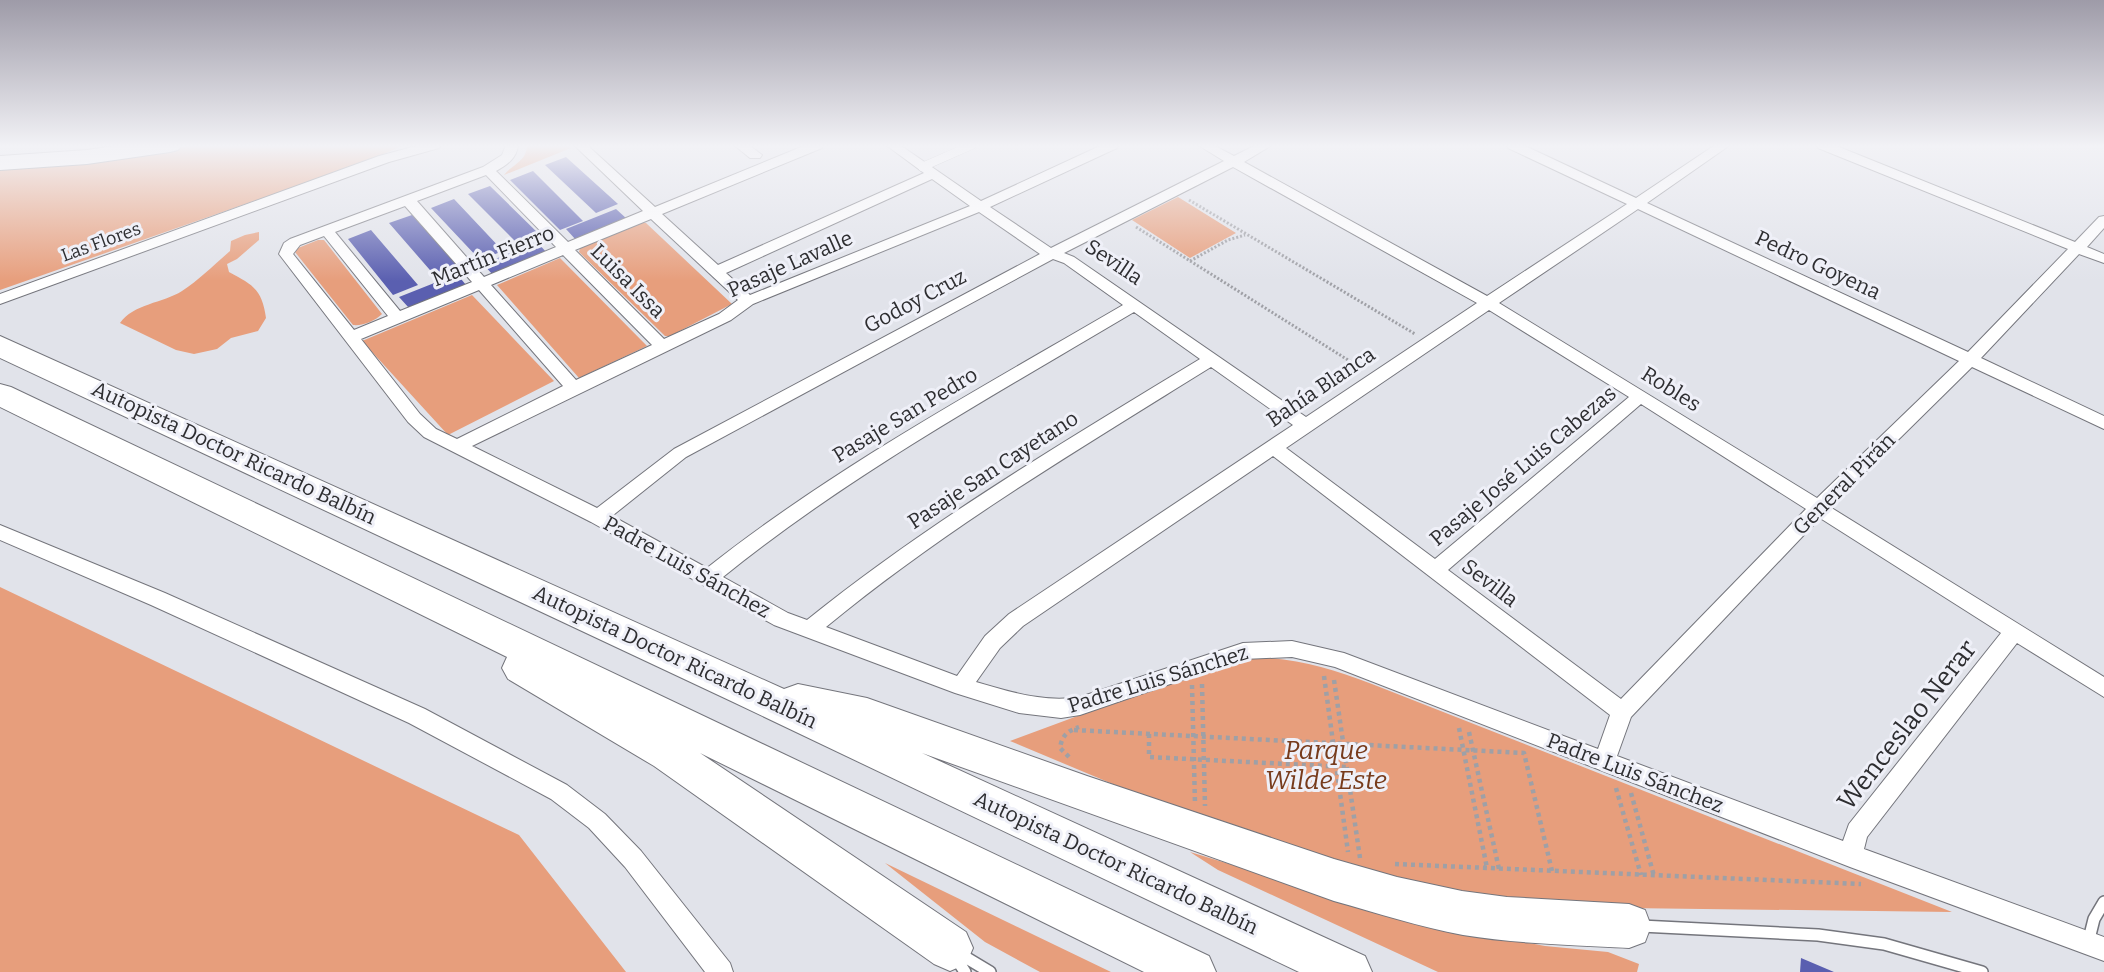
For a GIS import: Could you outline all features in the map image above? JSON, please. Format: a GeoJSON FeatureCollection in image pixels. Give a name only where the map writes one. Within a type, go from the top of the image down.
{"type":"FeatureCollection","features":[{"type":"Feature","properties":{"kind":"highway","name":"Autopista Doctor Ricardo Balbín"},"geometry":{"type":"LineString","coordinates":[[0,346],[745,689],[1349,972]]}},
{"type":"Feature","properties":{"kind":"highway"},"geometry":{"type":"LineString","coordinates":[[0,394],[1193,972]]}},
{"type":"Feature","properties":{"kind":"highway"},"geometry":{"type":"LineString","coordinates":[[452,613],[509,662],[668,753],[957,960]]}},
{"type":"Feature","properties":{"kind":"highway"},"geometry":{"type":"LineString","coordinates":[[745,689],[867,715],[1098,799],[1334,880],[1397,898],[1462,913],[1507,919],[1629,926]]}},
{"type":"Feature","properties":{"kind":"street","name":"Las Flores"},"geometry":{"type":"LineString","coordinates":[[0,299],[298,190]]}},
{"type":"Feature","properties":{"kind":"street"},"geometry":{"type":"LineString","coordinates":[[398,318],[326,230],[431,190]]}},
{"type":"Feature","properties":{"kind":"street","name":"Luisa Issa"},"geometry":{"type":"LineString","coordinates":[[508,190],[662,346]]}},
{"type":"Feature","properties":{"kind":"street"},"geometry":{"type":"LineString","coordinates":[[627,190],[748,301]]}},
{"type":"Feature","properties":{"kind":"street","name":"Martín Fierro"},"geometry":{"type":"LineString","coordinates":[[351,337],[708,190]]}},
{"type":"Feature","properties":{"kind":"street"},"geometry":{"type":"LineString","coordinates":[[716,272],[887,190]]}},
{"type":"Feature","properties":{"kind":"street","name":"Sevilla"},"geometry":{"type":"LineString","coordinates":[[957,190],[1052,254],[1069,260],[1305,424]]}},
{"type":"Feature","properties":{"kind":"street","name":"Pasaje Lavalle"},"geometry":{"type":"LineString","coordinates":[[458,447],[474,436],[725,317],[748,301],[1014,190]]}},
{"type":"Feature","properties":{"kind":"street","name":"Robles"},"geometry":{"type":"LineString","coordinates":[[1286,190],[1488,303],[2104,688]]}},
{"type":"Feature","properties":{"kind":"street","name":"Pedro Goyena"},"geometry":{"type":"LineString","coordinates":[[1609,190],[2104,423]]}},
{"type":"Feature","properties":{"kind":"street","name":"Bahía Blanca"},"geometry":{"type":"LineString","coordinates":[[962,687],[981,656],[1000,632],[1305,424],[1658,190]]}},
{"type":"Feature","properties":{"kind":"street"},"geometry":{"type":"LineString","coordinates":[[1935,190],[2104,259]]}},
{"type":"Feature","properties":{"kind":"street","name":"Godoy Cruz"},"geometry":{"type":"LineString","coordinates":[[598,517],[680,453],[1052,254],[1175,191]]}},
{"type":"Feature","properties":{"kind":"street"},"geometry":{"type":"LineString","coordinates":[[407,199],[574,388]]}},
{"type":"Feature","properties":{"kind":"street","name":"General Pirán"},"geometry":{"type":"LineString","coordinates":[[1605,760],[1622,712],[1818,508],[1970,360],[2104,220]]}},
{"type":"Feature","properties":{"kind":"street","name":"Padre Luis Sánchez"},"geometry":{"type":"LineString","coordinates":[[326,230],[295,242],[289,246],[285,254],[420,425],[430,433],[598,517],[757,608],[809,630],[962,687],[1019,704],[1060,709],[1100,701],[1225,655],[1267,649],[1292,649],[1337,659],[1605,760],[1848,866],[2096,946]]}},
{"type":"Feature","properties":{"kind":"street","name":"Pasaje San Pedro"},"geometry":{"type":"LineString","coordinates":[[708,578],[772,527],[879,455],[1135,306]]}},
{"type":"Feature","properties":{"kind":"street","name":"Pasaje San Cayetano"},"geometry":{"type":"LineString","coordinates":[[809,630],[852,593],[909,550],[1032,470],[1210,360]]}},
{"type":"Feature","properties":{"kind":"street","name":"Pasaje José Luis Cabezas"},"geometry":{"type":"LineString","coordinates":[[1434,571],[1640,396]]}},
{"type":"Feature","properties":{"kind":"street","name":"Sevilla"},"geometry":{"type":"LineString","coordinates":[[1273,447],[1622,712]]}},
{"type":"Feature","properties":{"kind":"street"},"geometry":{"type":"LineString","coordinates":[[0,532],[158,599],[417,716],[559,792],[597,821],[633,859],[721,972]]}},
{"type":"Feature","properties":{"kind":"street","name":"Wenceslao Nerar"},"geometry":{"type":"LineString","coordinates":[[1848,866],[1857,832],[2014,632]]}},
{"type":"Feature","properties":{"kind":"lane"},"geometry":{"type":"LineString","coordinates":[[2096,946],[2094,919],[2104,902]]}},
{"type":"Feature","properties":{"kind":"lane"},"geometry":{"type":"LineString","coordinates":[[1629,926],[1818,935],[1884,944],[1955,968],[1982,972]]}},
{"type":"Feature","properties":{"kind":"lane"},"geometry":{"type":"LineString","coordinates":[[957,960],[990,972]]}},
{"type":"Feature","properties":{"kind":"path"},"geometry":{"type":"LineString","coordinates":[[1175,191],[1429,342]]}},
{"type":"Feature","properties":{"kind":"path"},"geometry":{"type":"LineString","coordinates":[[1122,218],[1376,378]]}},
{"type":"Feature","properties":{"kind":"path"},"geometry":{"type":"LineString","coordinates":[[1190,261],[1228,240],[1245,234]]}},
{"type":"Feature","properties":{"kind":"path"},"geometry":{"type":"LineString","coordinates":[[1315,674],[1345,684]]}},
{"type":"Feature","properties":{"kind":"path"},"geometry":{"type":"LineString","coordinates":[[1324,676],[1332,743],[1352,862],[1361,863],[1334,680]]}},
{"type":"Feature","properties":{"kind":"path"},"geometry":{"type":"LineString","coordinates":[[1181,688],[1210,677]]}},
{"type":"Feature","properties":{"kind":"path"},"geometry":{"type":"LineString","coordinates":[[1202,680],[1205,814]]}},
{"type":"Feature","properties":{"kind":"path"},"geometry":{"type":"LineString","coordinates":[[1188,808],[1195,810],[1192,684]]}},
{"type":"Feature","properties":{"kind":"path"},"geometry":{"type":"LineString","coordinates":[[1449,724],[1480,736]]}},
{"type":"Feature","properties":{"kind":"path"},"geometry":{"type":"LineString","coordinates":[[1077,760],[1066,756],[1060,748],[1061,739],[1065,732],[1083,726]]}},
{"type":"Feature","properties":{"kind":"path"},"geometry":{"type":"LineString","coordinates":[[1459,728],[1487,868]]}},
{"type":"Feature","properties":{"kind":"path"},"geometry":{"type":"LineString","coordinates":[[1072,730],[1524,753]]}},
{"type":"Feature","properties":{"kind":"path"},"geometry":{"type":"LineString","coordinates":[[1469,732],[1499,869]]}},
{"type":"Feature","properties":{"kind":"path"},"geometry":{"type":"LineString","coordinates":[[1149,734],[1149,757],[1347,767]]}},
{"type":"Feature","properties":{"kind":"path"},"geometry":{"type":"LineString","coordinates":[[1502,744],[1534,757]]}},
{"type":"Feature","properties":{"kind":"path"},"geometry":{"type":"LineString","coordinates":[[1524,753],[1552,871]]}},
{"type":"Feature","properties":{"kind":"path"},"geometry":{"type":"LineString","coordinates":[[1606,784],[1641,798]]}},
{"type":"Feature","properties":{"kind":"path"},"geometry":{"type":"LineString","coordinates":[[1616,788],[1641,875]]}},
{"type":"Feature","properties":{"kind":"path"},"geometry":{"type":"LineString","coordinates":[[1631,794],[1654,876]]}},
{"type":"Feature","properties":{"kind":"path"},"geometry":{"type":"LineString","coordinates":[[1384,864],[1868,885],[1848,866]]}},
{"type":"Feature","properties":{"kind":"green space"},"geometry":{"type":"Polygon","coordinates":[[[0,190],[284,190],[0,290],[0,190]]]}},
{"type":"Feature","properties":{"kind":"green space"},"geometry":{"type":"Polygon","coordinates":[[[1178,197],[1236,233],[1190,258],[1132,220],[1178,197]]]}},
{"type":"Feature","properties":{"kind":"green space"},"geometry":{"type":"Polygon","coordinates":[[[639,222],[646,223],[732,304],[670,336],[665,336],[579,252],[580,248],[639,222]]]}},
{"type":"Feature","properties":{"kind":"green space"},"geometry":{"type":"Polygon","coordinates":[[[259,232],[259,240],[237,259],[227,264],[229,272],[255,289],[262,300],[266,318],[258,331],[231,338],[217,349],[194,354],[176,350],[120,323],[132,312],[188,287],[230,251],[231,241],[259,232]]]}},
{"type":"Feature","properties":{"kind":"green space"},"geometry":{"type":"Polygon","coordinates":[[[324,240],[382,314],[379,317],[365,324],[353,325],[295,252],[298,248],[324,240]]]}},
{"type":"Feature","properties":{"kind":"green space"},"geometry":{"type":"Polygon","coordinates":[[[560,258],[647,346],[579,378],[497,285],[560,258]]]}},
{"type":"Feature","properties":{"kind":"green space"},"geometry":{"type":"Polygon","coordinates":[[[472,295],[554,381],[448,435],[362,341],[472,295]]]}},
{"type":"Feature","properties":{"kind":"green space"},"geometry":{"type":"Polygon","coordinates":[[[0,587],[519,835],[626,972],[0,972],[0,587]]]}},
{"type":"Feature","properties":{"kind":"green space","name":"Parque Wilde Este"},"geometry":{"type":"Polygon","coordinates":[[[1251,657],[1299,662],[1356,678],[1952,912],[1626,908],[1513,903],[1416,886],[1189,816],[1010,741],[1218,664],[1251,657]]]}},
{"type":"Feature","properties":{"kind":"green space"},"geometry":{"type":"Polygon","coordinates":[[[1190,852],[1328,894],[1486,935],[1545,946],[1608,952],[1639,964],[1637,972],[1438,972],[1218,870],[1190,852]]]}},
{"type":"Feature","properties":{"kind":"green space"},"geometry":{"type":"Polygon","coordinates":[[[885,863],[1111,972],[1040,972],[985,942],[885,863]]]}},
{"type":"Feature","properties":{"kind":"building"},"geometry":{"type":"Polygon","coordinates":[[[478,190],[494,190],[541,236],[519,245],[468,194],[478,190]]]}},
{"type":"Feature","properties":{"kind":"building"},"geometry":{"type":"Polygon","coordinates":[[[520,190],[552,190],[583,221],[560,230],[520,190]]]}},
{"type":"Feature","properties":{"kind":"building"},"geometry":{"type":"Polygon","coordinates":[[[572,190],[603,190],[618,204],[596,213],[572,190]]]}},
{"type":"Feature","properties":{"kind":"building"},"geometry":{"type":"Polygon","coordinates":[[[454,199],[503,251],[480,260],[431,208],[454,199]]]}},
{"type":"Feature","properties":{"kind":"building"},"geometry":{"type":"Polygon","coordinates":[[[616,209],[627,219],[576,240],[566,229],[616,209]]]}},
{"type":"Feature","properties":{"kind":"building"},"geometry":{"type":"Polygon","coordinates":[[[412,215],[460,267],[436,277],[389,223],[412,215]]]}},
{"type":"Feature","properties":{"kind":"building"},"geometry":{"type":"Polygon","coordinates":[[[371,230],[418,285],[393,295],[348,239],[371,230]]]}},
{"type":"Feature","properties":{"kind":"building"},"geometry":{"type":"Polygon","coordinates":[[[537,242],[547,253],[493,275],[483,264],[537,242]]]}},
{"type":"Feature","properties":{"kind":"building"},"geometry":{"type":"Polygon","coordinates":[[[457,274],[466,285],[409,308],[399,297],[457,274]]]}},
{"type":"Feature","properties":{"kind":"building"},"geometry":{"type":"Polygon","coordinates":[[[1801,958],[1834,972],[1800,972],[1801,958]]]}}]}
